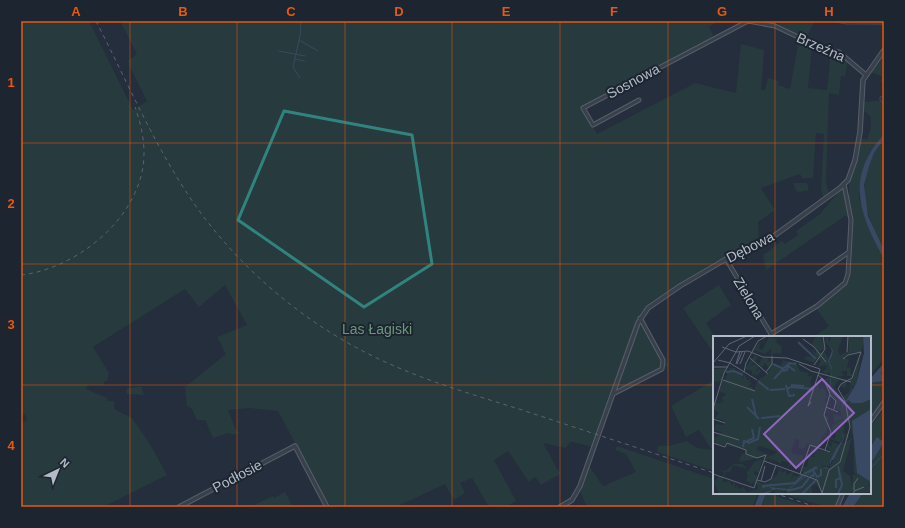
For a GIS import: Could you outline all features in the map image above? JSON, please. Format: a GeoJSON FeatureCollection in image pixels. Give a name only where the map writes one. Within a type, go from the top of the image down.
{"type":"FeatureCollection","features":[{"type":"Feature","properties":{"kind":"street","name":"Brzeźna"},"geometry":{"type":"LineString","coordinates":[[748,21],[775,26],[823,49],[839,52],[866,75]]}},
{"type":"Feature","properties":{"kind":"street","name":"Sosnowa"},"geometry":{"type":"LineString","coordinates":[[639,100],[593,125],[583,108],[748,21]]}},
{"type":"Feature","properties":{"kind":"street","name":"Dębowa"},"geometry":{"type":"LineString","coordinates":[[560,507],[570,502],[577,494],[640,318],[654,304],[726,259],[772,238],[844,184],[852,171],[856,156],[860,132],[863,85],[866,75],[884,50]]}},
{"type":"Feature","properties":{"kind":"street"},"geometry":{"type":"LineString","coordinates":[[771,336],[817,306],[843,286],[848,277],[851,220],[844,184]]}},
{"type":"Feature","properties":{"kind":"street"},"geometry":{"type":"LineString","coordinates":[[819,273],[849,252]]}},
{"type":"Feature","properties":{"kind":"street","name":"Zielona"},"geometry":{"type":"LineString","coordinates":[[726,259],[771,336]]}},
{"type":"Feature","properties":{"kind":"street"},"geometry":{"type":"LineString","coordinates":[[613,394],[662,368],[663,360],[640,318]]}},
{"type":"Feature","properties":{"kind":"street"},"geometry":{"type":"LineString","coordinates":[[871,421],[884,402]]}},
{"type":"Feature","properties":{"kind":"street","name":"Podłosie"},"geometry":{"type":"LineString","coordinates":[[179,507],[295,446],[327,507]]}},
{"type":"Feature","properties":{"kind":"street"},"geometry":{"type":"LineString","coordinates":[[837,507],[843,494]]}},
{"type":"Feature","properties":{"kind":"highlighted area"},"geometry":{"type":"Polygon","coordinates":[[[284,111],[412,135],[432,264],[364,307],[238,220],[284,111]]]}},
{"type":"Feature","properties":{"kind":"green space","name":"Las Łagiski"},"geometry":{"type":"Polygon","coordinates":[[[21,21],[89,21],[133,110],[147,101],[128,61],[137,54],[120,21],[718,21],[709,27],[714,37],[582,107],[597,134],[695,83],[736,93],[741,44],[764,50],[761,90],[765,90],[768,78],[779,81],[778,85],[790,89],[799,39],[812,47],[808,88],[827,90],[831,52],[840,54],[848,60],[845,76],[841,76],[839,95],[829,93],[826,182],[829,194],[824,198],[821,190],[824,134],[816,133],[813,178],[802,178],[800,174],[761,188],[775,210],[758,222],[759,243],[714,262],[651,302],[641,313],[593,447],[573,442],[570,442],[566,448],[543,443],[560,474],[541,485],[535,477],[529,482],[508,451],[494,460],[516,501],[505,507],[489,507],[472,478],[460,483],[465,493],[454,500],[445,484],[396,507],[329,507],[278,411],[249,408],[228,410],[236,430],[240,433],[233,435],[229,433],[213,438],[205,420],[197,420],[192,409],[187,406],[185,387],[226,354],[217,337],[247,325],[225,285],[199,307],[185,289],[93,347],[109,373],[107,381],[104,381],[104,385],[87,385],[86,389],[107,398],[107,401],[114,401],[114,409],[132,418],[150,444],[167,475],[103,507],[21,507],[21,424],[27,420],[25,414],[21,416],[21,21]]]}},
{"type":"Feature","properties":{"kind":"green space"},"geometry":{"type":"Polygon","coordinates":[[[779,21],[815,21],[805,40],[779,26],[779,21]]]}},
{"type":"Feature","properties":{"kind":"green space"},"geometry":{"type":"Polygon","coordinates":[[[826,21],[884,21],[884,26],[826,21]]]}},
{"type":"Feature","properties":{"kind":"green space"},"geometry":{"type":"Polygon","coordinates":[[[884,54],[884,77],[870,72],[884,54]]]}},
{"type":"Feature","properties":{"kind":"green space"},"geometry":{"type":"Polygon","coordinates":[[[884,97],[884,134],[869,154],[863,168],[859,198],[876,244],[884,259],[884,359],[871,374],[871,336],[814,336],[829,326],[816,308],[844,287],[849,275],[853,223],[849,202],[849,181],[856,166],[861,139],[867,139],[871,128],[871,117],[863,110],[864,102],[882,100],[884,97]]]}},
{"type":"Feature","properties":{"kind":"green space"},"geometry":{"type":"Polygon","coordinates":[[[884,139],[884,250],[871,221],[864,194],[868,167],[874,154],[884,139]]]}},
{"type":"Feature","properties":{"kind":"green space"},"geometry":{"type":"Polygon","coordinates":[[[793,183],[807,183],[809,190],[800,192],[796,191],[793,183]]]}},
{"type":"Feature","properties":{"kind":"green space"},"geometry":{"type":"Polygon","coordinates":[[[843,187],[849,217],[845,216],[766,270],[763,255],[782,241],[785,244],[798,235],[796,231],[820,214],[843,187]]]}},
{"type":"Feature","properties":{"kind":"green space"},"geometry":{"type":"Polygon","coordinates":[[[719,285],[731,305],[706,323],[714,336],[713,336],[713,353],[683,308],[719,285]]]}},
{"type":"Feature","properties":{"kind":"green space"},"geometry":{"type":"Polygon","coordinates":[[[643,317],[669,366],[661,368],[616,391],[643,317]]]}},
{"type":"Feature","properties":{"kind":"green space"},"geometry":{"type":"Polygon","coordinates":[[[713,381],[713,471],[657,452],[658,446],[668,446],[687,441],[697,448],[712,450],[699,430],[686,437],[671,406],[713,381]]]}},
{"type":"Feature","properties":{"kind":"green space"},"geometry":{"type":"Polygon","coordinates":[[[884,381],[884,400],[871,419],[871,383],[884,381]]]}},
{"type":"Feature","properties":{"kind":"green space"},"geometry":{"type":"Polygon","coordinates":[[[141,386],[144,395],[127,394],[126,389],[141,386]]]}},
{"type":"Feature","properties":{"kind":"green space"},"geometry":{"type":"Polygon","coordinates":[[[884,409],[884,507],[842,507],[849,494],[871,494],[871,427],[884,409]]]}},
{"type":"Feature","properties":{"kind":"green space"},"geometry":{"type":"Polygon","coordinates":[[[617,446],[713,479],[713,494],[758,494],[752,507],[587,507],[580,491],[589,466],[603,486],[636,472],[626,454],[615,450],[617,446]]]}},
{"type":"Feature","properties":{"kind":"green space"},"geometry":{"type":"Polygon","coordinates":[[[285,492],[293,507],[250,507],[273,496],[274,498],[285,492]]]}},
{"type":"Feature","properties":{"kind":"green space"},"geometry":{"type":"Polygon","coordinates":[[[766,494],[771,494],[808,507],[762,507],[766,494]]]}},
{"type":"Feature","properties":{"kind":"green space"},"geometry":{"type":"Polygon","coordinates":[[[784,494],[841,494],[834,507],[826,507],[784,494]]]}},
{"type":"Feature","properties":{"kind":"water"},"geometry":{"type":"Polygon","coordinates":[[[884,134],[884,139],[874,153],[864,185],[868,216],[884,250],[884,259],[868,227],[863,211],[860,196],[860,181],[864,165],[872,150],[884,134]]]}},
{"type":"Feature","properties":{"kind":"water"},"geometry":{"type":"Polygon","coordinates":[[[884,363],[884,369],[881,374],[884,375],[884,381],[871,383],[871,378],[884,363]]]}},
{"type":"Feature","properties":{"kind":"water"},"geometry":{"type":"Polygon","coordinates":[[[877,437],[884,442],[873,460],[871,459],[871,446],[877,437]]]}},
{"type":"Feature","properties":{"kind":"water"},"geometry":{"type":"Polygon","coordinates":[[[760,494],[766,494],[761,507],[754,507],[760,494]]]}},
{"type":"Feature","properties":{"kind":"water"},"geometry":{"type":"Polygon","coordinates":[[[849,494],[862,494],[853,507],[842,507],[849,494]]]}},
{"type":"Feature","properties":{"kind":"waterway"},"geometry":{"type":"LineString","coordinates":[[300,78],[293,67],[300,36],[301,21]]}},
{"type":"Feature","properties":{"kind":"waterway"},"geometry":{"type":"LineString","coordinates":[[832,21],[846,24],[884,24]]}},
{"type":"Feature","properties":{"kind":"waterway"},"geometry":{"type":"LineString","coordinates":[[299,40],[318,51]]}},
{"type":"Feature","properties":{"kind":"waterway"},"geometry":{"type":"LineString","coordinates":[[279,51],[305,56]]}},
{"type":"Feature","properties":{"kind":"waterway"},"geometry":{"type":"LineString","coordinates":[[295,59],[304,61]]}},
{"type":"Feature","properties":{"kind":"waterway"},"geometry":{"type":"LineString","coordinates":[[884,75],[882,81],[884,84]]}},
{"type":"Feature","properties":{"kind":"waterway"},"geometry":{"type":"LineString","coordinates":[[884,96],[880,97],[880,100],[884,104]]}},
{"type":"Feature","properties":{"kind":"waterway"},"geometry":{"type":"LineString","coordinates":[[871,468],[884,454]]}},
{"type":"Feature","properties":{"kind":"railway"},"geometry":{"type":"LineString","coordinates":[[96,21],[159,146],[187,193],[203,216],[244,264],[291,305],[317,324],[343,340],[371,355],[429,380],[713,473]]}},
{"type":"Feature","properties":{"kind":"railway"},"geometry":{"type":"LineString","coordinates":[[21,275],[41,271],[62,263],[81,253],[115,224],[128,206],[137,187],[144,159],[143,137],[135,107]]}},
{"type":"Feature","properties":{"kind":"railway"},"geometry":{"type":"LineString","coordinates":[[777,494],[816,507]]}}]}
